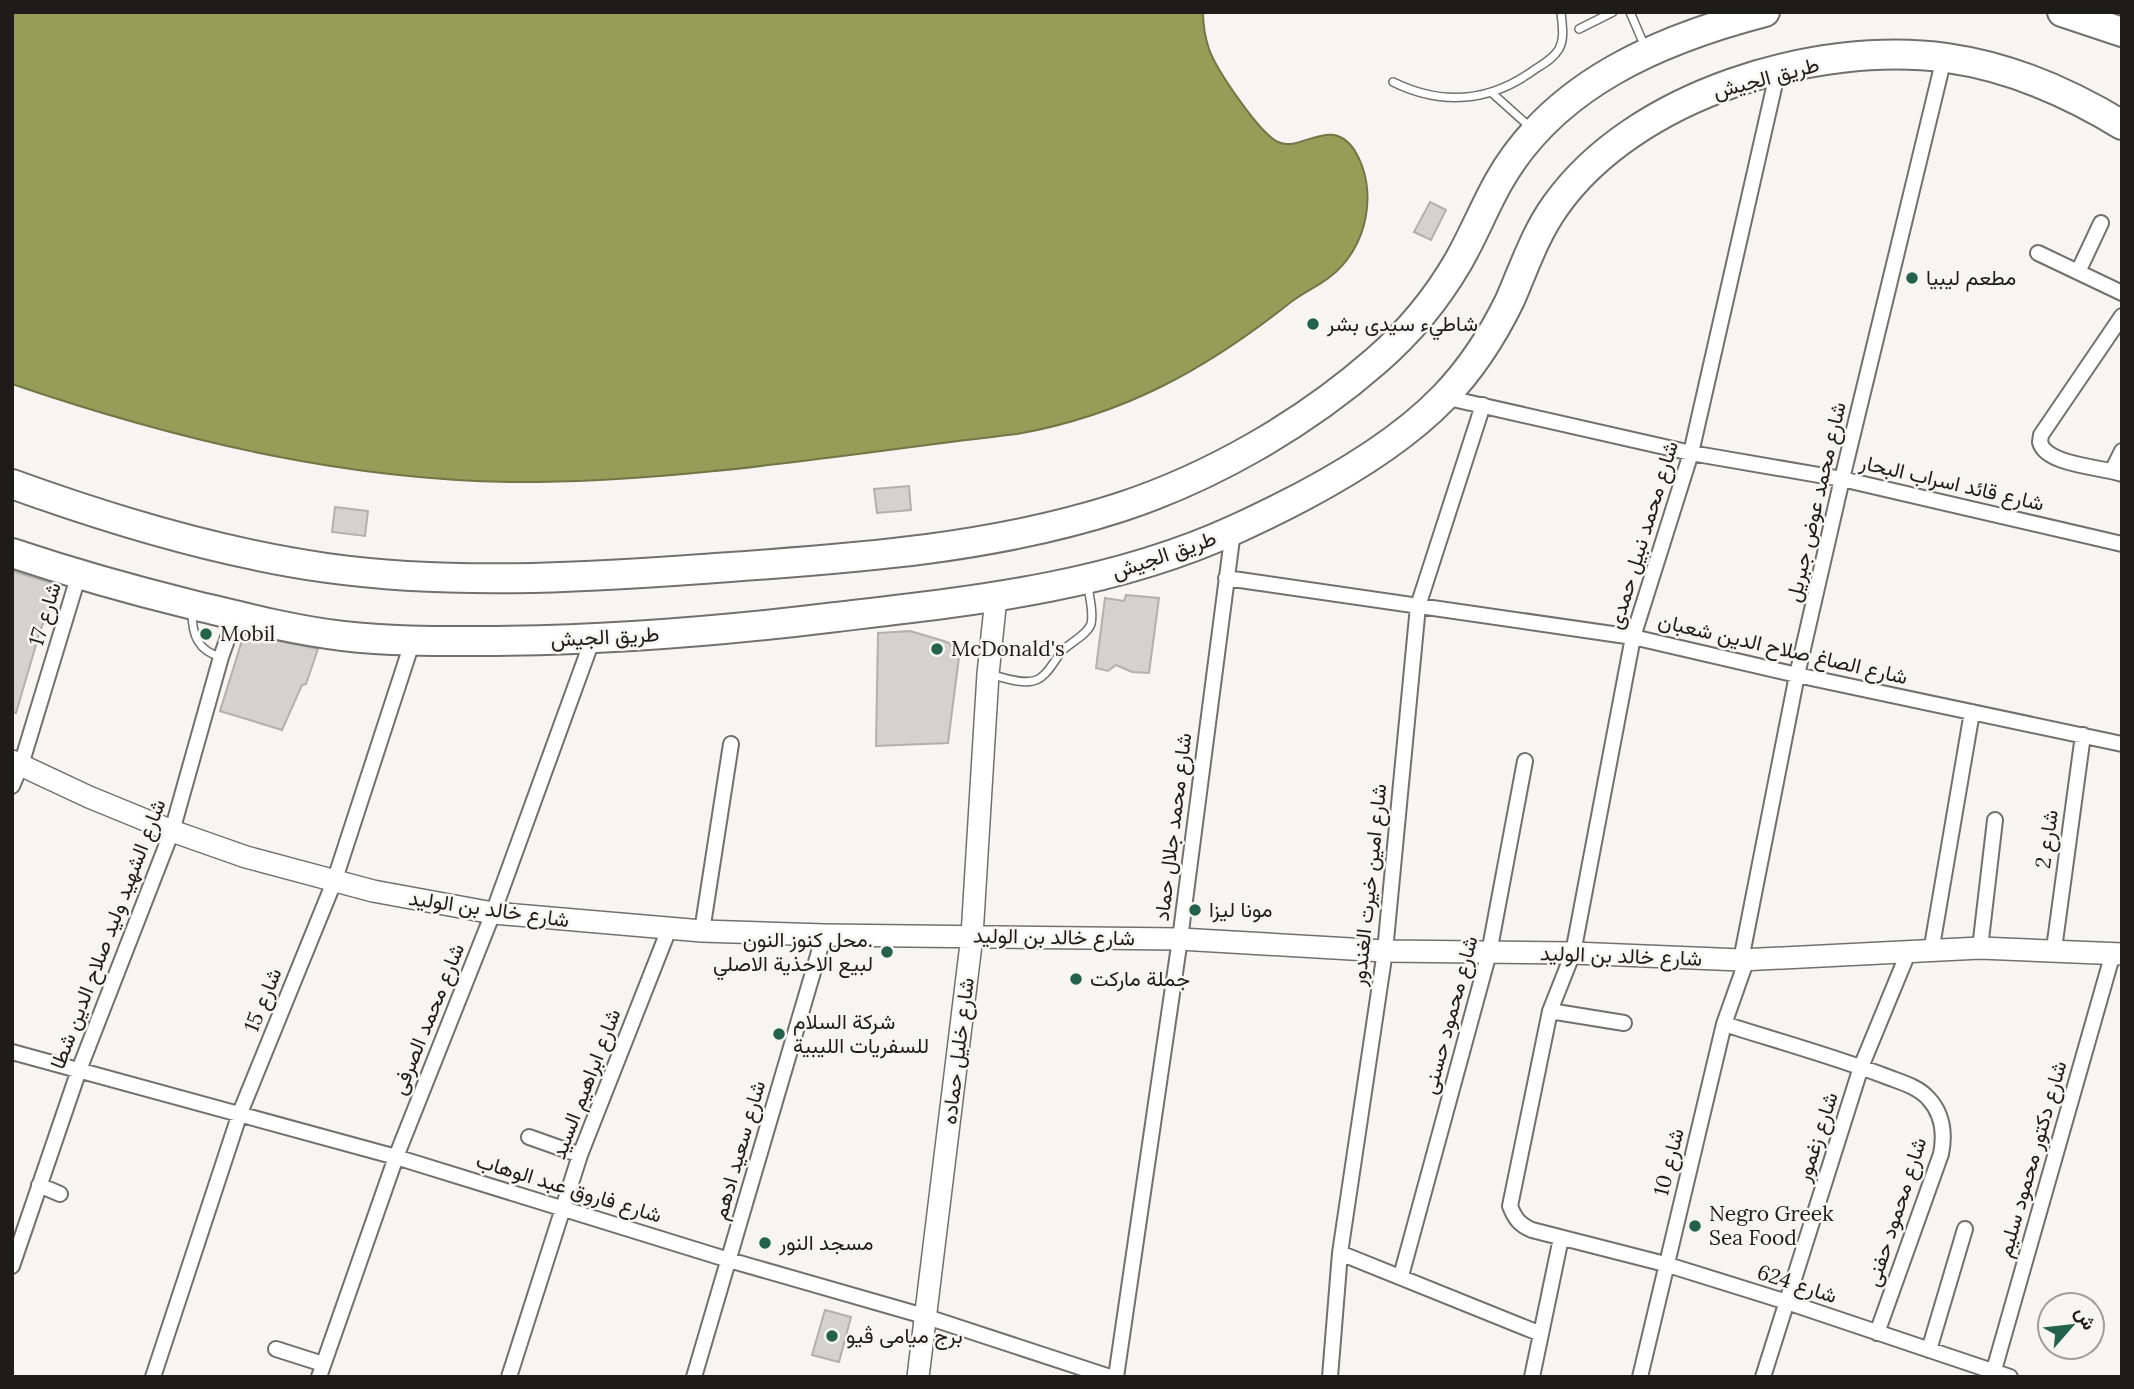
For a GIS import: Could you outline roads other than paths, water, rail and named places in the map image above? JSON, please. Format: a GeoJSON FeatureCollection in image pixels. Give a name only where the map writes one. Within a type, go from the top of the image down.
{"type":"FeatureCollection","features":[{"type":"Feature","properties":{"kind":"highway"},"geometry":{"type":"LineString","coordinates":[[12,484],[116,519],[219,547],[323,567],[434,578],[602,576],[792,563],[934,548],[1030,531],[1123,507],[1193,477],[1283,428],[1356,378],[1402,336],[1441,288],[1458,262],[1501,178],[1535,132],[1562,105],[1615,68],[1648,52],[1765,12]]}},
{"type":"Feature","properties":{"kind":"highway"},"geometry":{"type":"LineString","coordinates":[[2070,15],[2122,32]]}},
{"type":"Feature","properties":{"kind":"highway"},"geometry":{"type":"LineString","coordinates":[[2070,15],[2122,52]]}},
{"type":"Feature","properties":{"kind":"highway","name":"طريق الجيش"},"geometry":{"type":"LineString","coordinates":[[12,553],[79,574],[236,615],[338,635],[413,640],[593,638],[764,626],[996,598],[1087,580],[1167,557],[1233,531],[1270,513],[1369,456],[1404,432],[1444,397],[1474,360],[1508,305],[1528,255],[1555,206],[1591,167],[1629,135],[1672,109],[1722,88],[1778,70],[1844,58],[1911,56],[1944,58],[2009,72],[2069,96],[2122,125]]}},
{"type":"Feature","properties":{"kind":"highway"},"geometry":{"type":"LineString","coordinates":[[2069,96],[2089,98],[2122,109]]}},
{"type":"Feature","properties":{"kind":"street","name":"شارع محمد عوض جبريل"},"geometry":{"type":"LineString","coordinates":[[1744,959],[1797,675],[1944,58]]}},
{"type":"Feature","properties":{"kind":"street","name":"شارع محمد نبيل حمدى"},"geometry":{"type":"LineString","coordinates":[[1511,1195],[1550,1011],[1573,953],[1633,637],[1691,453],[1778,70]]}},
{"type":"Feature","properties":{"kind":"street"},"geometry":{"type":"LineString","coordinates":[[2078,272],[2101,223]]}},
{"type":"Feature","properties":{"kind":"street"},"geometry":{"type":"LineString","coordinates":[[2038,253],[2122,293]]}},
{"type":"Feature","properties":{"kind":"street"},"geometry":{"type":"LineString","coordinates":[[2122,316],[2041,435],[2040,442],[2046,452],[2060,459],[2117,472],[2122,451]]}},
{"type":"Feature","properties":{"kind":"street","name":"شارع قائد اسراب البحار"},"geometry":{"type":"LineString","coordinates":[[1444,397],[1691,453],[1842,479],[2122,544]]}},
{"type":"Feature","properties":{"kind":"street","name":"شارع امين خيرت الغندور"},"geometry":{"type":"LineString","coordinates":[[1330,1377],[1340,1253],[1385,951],[1418,606],[1483,405]]}},
{"type":"Feature","properties":{"kind":"street","name":"شارع محمد جلال حماد"},"geometry":{"type":"LineString","coordinates":[[1116,1377],[1180,939],[1233,531]]}},
{"type":"Feature","properties":{"kind":"street","name":"شارع 17"},"geometry":{"type":"LineString","coordinates":[[12,786],[16,763],[79,574]]}},
{"type":"Feature","properties":{"kind":"street","name":"شارع الصاغ صلاح الدين شعبان"},"geometry":{"type":"LineString","coordinates":[[1226,578],[1633,637],[2122,744]]}},
{"type":"Feature","properties":{"kind":"street","name":"شارع خليل حماده"},"geometry":{"type":"LineString","coordinates":[[918,1377],[972,936],[988,674],[996,598]]}},
{"type":"Feature","properties":{"kind":"street","name":"شارع الشهيد وليد صلاح الدين شطا"},"geometry":{"type":"LineString","coordinates":[[12,1266],[79,1070],[172,831],[221,657],[236,615]]}},
{"type":"Feature","properties":{"kind":"street","name":"شارع محمد الصرفى"},"geometry":{"type":"LineString","coordinates":[[321,1371],[396,1157],[493,913],[593,638]]}},
{"type":"Feature","properties":{"kind":"street","name":"شارع 15"},"geometry":{"type":"LineString","coordinates":[[153,1377],[240,1113],[334,882],[413,640]]}},
{"type":"Feature","properties":{"kind":"street"},"geometry":{"type":"LineString","coordinates":[[1931,952],[1972,712]]}},
{"type":"Feature","properties":{"kind":"street","name":"شارع 2"},"geometry":{"type":"LineString","coordinates":[[2054,949],[2083,735]]}},
{"type":"Feature","properties":{"kind":"street"},"geometry":{"type":"LineString","coordinates":[[702,931],[731,744]]}},
{"type":"Feature","properties":{"kind":"street","name":"شارع محمود حسنى"},"geometry":{"type":"LineString","coordinates":[[1401,1276],[1489,953],[1525,761]]}},
{"type":"Feature","properties":{"kind":"street","name":"شارع خالد بن الوليد"},"geometry":{"type":"LineString","coordinates":[[16,763],[172,831],[246,857],[334,882],[413,900],[493,913],[669,929],[824,935],[1180,939],[1385,951],[1573,953],[1744,959],[1931,952],[1980,947],[2117,953]]}},
{"type":"Feature","properties":{"kind":"street"},"geometry":{"type":"LineString","coordinates":[[1980,947],[1995,820]]}},
{"type":"Feature","properties":{"kind":"street","name":"شارع ابراهيم السيد"},"geometry":{"type":"LineString","coordinates":[[509,1377],[580,1155],[669,929]]}},
{"type":"Feature","properties":{"kind":"street","name":"شارع سعيد ادهم"},"geometry":{"type":"LineString","coordinates":[[694,1377],[824,935]]}},
{"type":"Feature","properties":{"kind":"street","name":"شارع زغمور"},"geometry":{"type":"LineString","coordinates":[[1763,1377],[1861,1067],[1908,953]]}},
{"type":"Feature","properties":{"kind":"street","name":"شارع دكتور محمود سليم"},"geometry":{"type":"LineString","coordinates":[[1993,1374],[2117,953]]}},
{"type":"Feature","properties":{"kind":"street","name":"شارع 10"},"geometry":{"type":"LineString","coordinates":[[1640,1377],[1724,1024],[1744,959]]}},
{"type":"Feature","properties":{"kind":"street"},"geometry":{"type":"LineString","coordinates":[[1550,1011],[1624,1023]]}},
{"type":"Feature","properties":{"kind":"street","name":"شارع محمود حفنى"},"geometry":{"type":"LineString","coordinates":[[1724,1024],[1861,1067],[1914,1087],[1928,1098],[1940,1115],[1944,1137],[1941,1154],[1877,1333]]}},
{"type":"Feature","properties":{"kind":"street","name":"شارع فاروق عبد الوهاب"},"geometry":{"type":"LineString","coordinates":[[12,1052],[396,1157],[729,1260],[924,1316],[1110,1377]]}},
{"type":"Feature","properties":{"kind":"street"},"geometry":{"type":"LineString","coordinates":[[529,1137],[580,1155]]}},
{"type":"Feature","properties":{"kind":"street"},"geometry":{"type":"LineString","coordinates":[[39,1185],[60,1194]]}},
{"type":"Feature","properties":{"kind":"street","name":"شارع 624"},"geometry":{"type":"LineString","coordinates":[[1511,1195],[1510,1206],[1521,1225],[1665,1264],[1787,1302],[1993,1374],[2010,1377]]}},
{"type":"Feature","properties":{"kind":"street"},"geometry":{"type":"LineString","coordinates":[[1929,1350],[1965,1229]]}},
{"type":"Feature","properties":{"kind":"street"},"geometry":{"type":"LineString","coordinates":[[1532,1377],[1561,1238]]}},
{"type":"Feature","properties":{"kind":"street"},"geometry":{"type":"LineString","coordinates":[[1340,1253],[1541,1334]]}},
{"type":"Feature","properties":{"kind":"street"},"geometry":{"type":"LineString","coordinates":[[276,1349],[321,1371]]}},
{"type":"Feature","properties":{"kind":"lane"},"geometry":{"type":"LineString","coordinates":[[1393,82],[1441,98],[1467,98],[1492,93],[1517,82],[1553,56],[1562,41],[1561,12]]}},
{"type":"Feature","properties":{"kind":"lane"},"geometry":{"type":"LineString","coordinates":[[1579,29],[1612,12]]}},
{"type":"Feature","properties":{"kind":"lane"},"geometry":{"type":"LineString","coordinates":[[1630,12],[1648,52]]}},
{"type":"Feature","properties":{"kind":"lane"},"geometry":{"type":"LineString","coordinates":[[1492,93],[1535,132]]}},
{"type":"Feature","properties":{"kind":"lane"},"geometry":{"type":"LineString","coordinates":[[988,674],[1027,682],[1043,676],[1059,654],[1086,632],[1090,625],[1087,580]]}},
{"type":"Feature","properties":{"kind":"lane"},"geometry":{"type":"LineString","coordinates":[[191,604],[195,637],[207,652],[221,657]]}},
{"type":"Feature","properties":{"kind":"place","name":"مطعم ليبيا"},"geometry":{"type":"Point","coordinates":[1912,278]}},
{"type":"Feature","properties":{"kind":"place","name":"شاطيء سيدى بشر"},"geometry":{"type":"Point","coordinates":[1313,324]}},
{"type":"Feature","properties":{"kind":"place","name":"Mobil"},"geometry":{"type":"Point","coordinates":[206,634]}},
{"type":"Feature","properties":{"kind":"place","name":"McDonald's"},"geometry":{"type":"Point","coordinates":[937,649]}},
{"type":"Feature","properties":{"kind":"place","name":"مونا ليزا"},"geometry":{"type":"Point","coordinates":[1195,910]}},
{"type":"Feature","properties":{"kind":"place","name":"محل كنوز النون. لبيع الاحذية الاصلي"},"geometry":{"type":"Point","coordinates":[887,952]}},
{"type":"Feature","properties":{"kind":"place","name":"جملة ماركت"},"geometry":{"type":"Point","coordinates":[1076,979]}},
{"type":"Feature","properties":{"kind":"place","name":"شركة السلام للسفريات الليبية"},"geometry":{"type":"Point","coordinates":[779,1034]}},
{"type":"Feature","properties":{"kind":"place","name":"Negro Greek Sea Food"},"geometry":{"type":"Point","coordinates":[1695,1226]}},
{"type":"Feature","properties":{"kind":"place","name":"مسجد النور"},"geometry":{"type":"Point","coordinates":[765,1243]}},
{"type":"Feature","properties":{"kind":"place","name":"برج ميامى ڤيو"},"geometry":{"type":"Point","coordinates":[832,1336]}}]}
